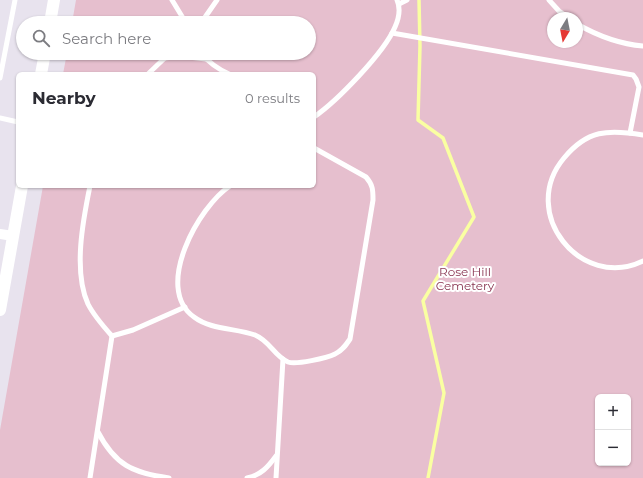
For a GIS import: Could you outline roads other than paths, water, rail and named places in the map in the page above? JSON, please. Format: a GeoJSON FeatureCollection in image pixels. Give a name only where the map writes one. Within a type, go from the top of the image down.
{"type":"FeatureCollection","features":[{"type":"Feature","properties":{"kind":"main road"},"geometry":{"type":"LineString","coordinates":[[51,16],[54,0]]}},
{"type":"Feature","properties":{"kind":"main road"},"geometry":{"type":"LineString","coordinates":[[42,72],[44,60]]}},
{"type":"Feature","properties":{"kind":"main road"},"geometry":{"type":"LineString","coordinates":[[0,310],[22,188]]}},
{"type":"Feature","properties":{"kind":"street"},"geometry":{"type":"LineString","coordinates":[[0,234],[13,236]]}},
{"type":"Feature","properties":{"kind":"lane"},"geometry":{"type":"LineString","coordinates":[[0,78],[15,0]]}},
{"type":"Feature","properties":{"kind":"lane"},"geometry":{"type":"LineString","coordinates":[[172,0],[182,16]]}},
{"type":"Feature","properties":{"kind":"lane"},"geometry":{"type":"LineString","coordinates":[[206,16],[217,0]]}},
{"type":"Feature","properties":{"kind":"lane"},"geometry":{"type":"LineString","coordinates":[[316,116],[322,112],[369,64],[396,26],[399,12],[398,2],[407,0]]}},
{"type":"Feature","properties":{"kind":"lane"},"geometry":{"type":"LineString","coordinates":[[549,0],[560,12]]}},
{"type":"Feature","properties":{"kind":"lane"},"geometry":{"type":"LineString","coordinates":[[583,27],[615,42],[643,46]]}},
{"type":"Feature","properties":{"kind":"lane"},"geometry":{"type":"LineString","coordinates":[[392,33],[633,75],[639,87],[630,133]]}},
{"type":"Feature","properties":{"kind":"lane"},"geometry":{"type":"LineString","coordinates":[[150,72],[163,60]]}},
{"type":"Feature","properties":{"kind":"lane"},"geometry":{"type":"LineString","coordinates":[[207,60],[224,72]]}},
{"type":"Feature","properties":{"kind":"lane"},"geometry":{"type":"LineString","coordinates":[[0,118],[16,122]]}},
{"type":"Feature","properties":{"kind":"lane"},"geometry":{"type":"LineString","coordinates":[[643,135],[608,132],[593,135],[581,140],[570,151],[552,175],[548,190],[549,215],[559,236],[565,244],[583,259],[594,264],[615,267],[625,267],[643,261]]}},
{"type":"Feature","properties":{"kind":"lane"},"geometry":{"type":"LineString","coordinates":[[227,188],[210,204],[183,251],[178,267],[178,283],[180,297],[185,307],[193,317],[204,322],[256,336],[268,343],[283,359],[289,362],[298,364],[335,354],[344,348],[350,339],[373,200],[373,190],[371,182],[366,177],[316,149]]}},
{"type":"Feature","properties":{"kind":"lane"},"geometry":{"type":"LineString","coordinates":[[90,188],[80,255],[82,282],[88,303],[98,321],[112,336]]}},
{"type":"Feature","properties":{"kind":"lane"},"geometry":{"type":"LineString","coordinates":[[112,336],[133,330],[185,307]]}},
{"type":"Feature","properties":{"kind":"lane"},"geometry":{"type":"LineString","coordinates":[[90,478],[112,336]]}},
{"type":"Feature","properties":{"kind":"lane"},"geometry":{"type":"LineString","coordinates":[[276,478],[283,359]]}},
{"type":"Feature","properties":{"kind":"lane"},"geometry":{"type":"LineString","coordinates":[[98,432],[112,455],[124,464],[139,472],[169,478]]}},
{"type":"Feature","properties":{"kind":"lane"},"geometry":{"type":"LineString","coordinates":[[247,478],[255,476],[266,470],[277,455]]}},
{"type":"Feature","properties":{"kind":"waterway"},"geometry":{"type":"LineString","coordinates":[[419,0],[420,46],[418,120],[443,138],[474,217],[423,301],[444,393],[428,478]]}},
{"type":"Feature","properties":{"kind":"park label","name":"Rose Hill Cemetery"},"geometry":{"type":"Point","coordinates":[465,279]}}]}
